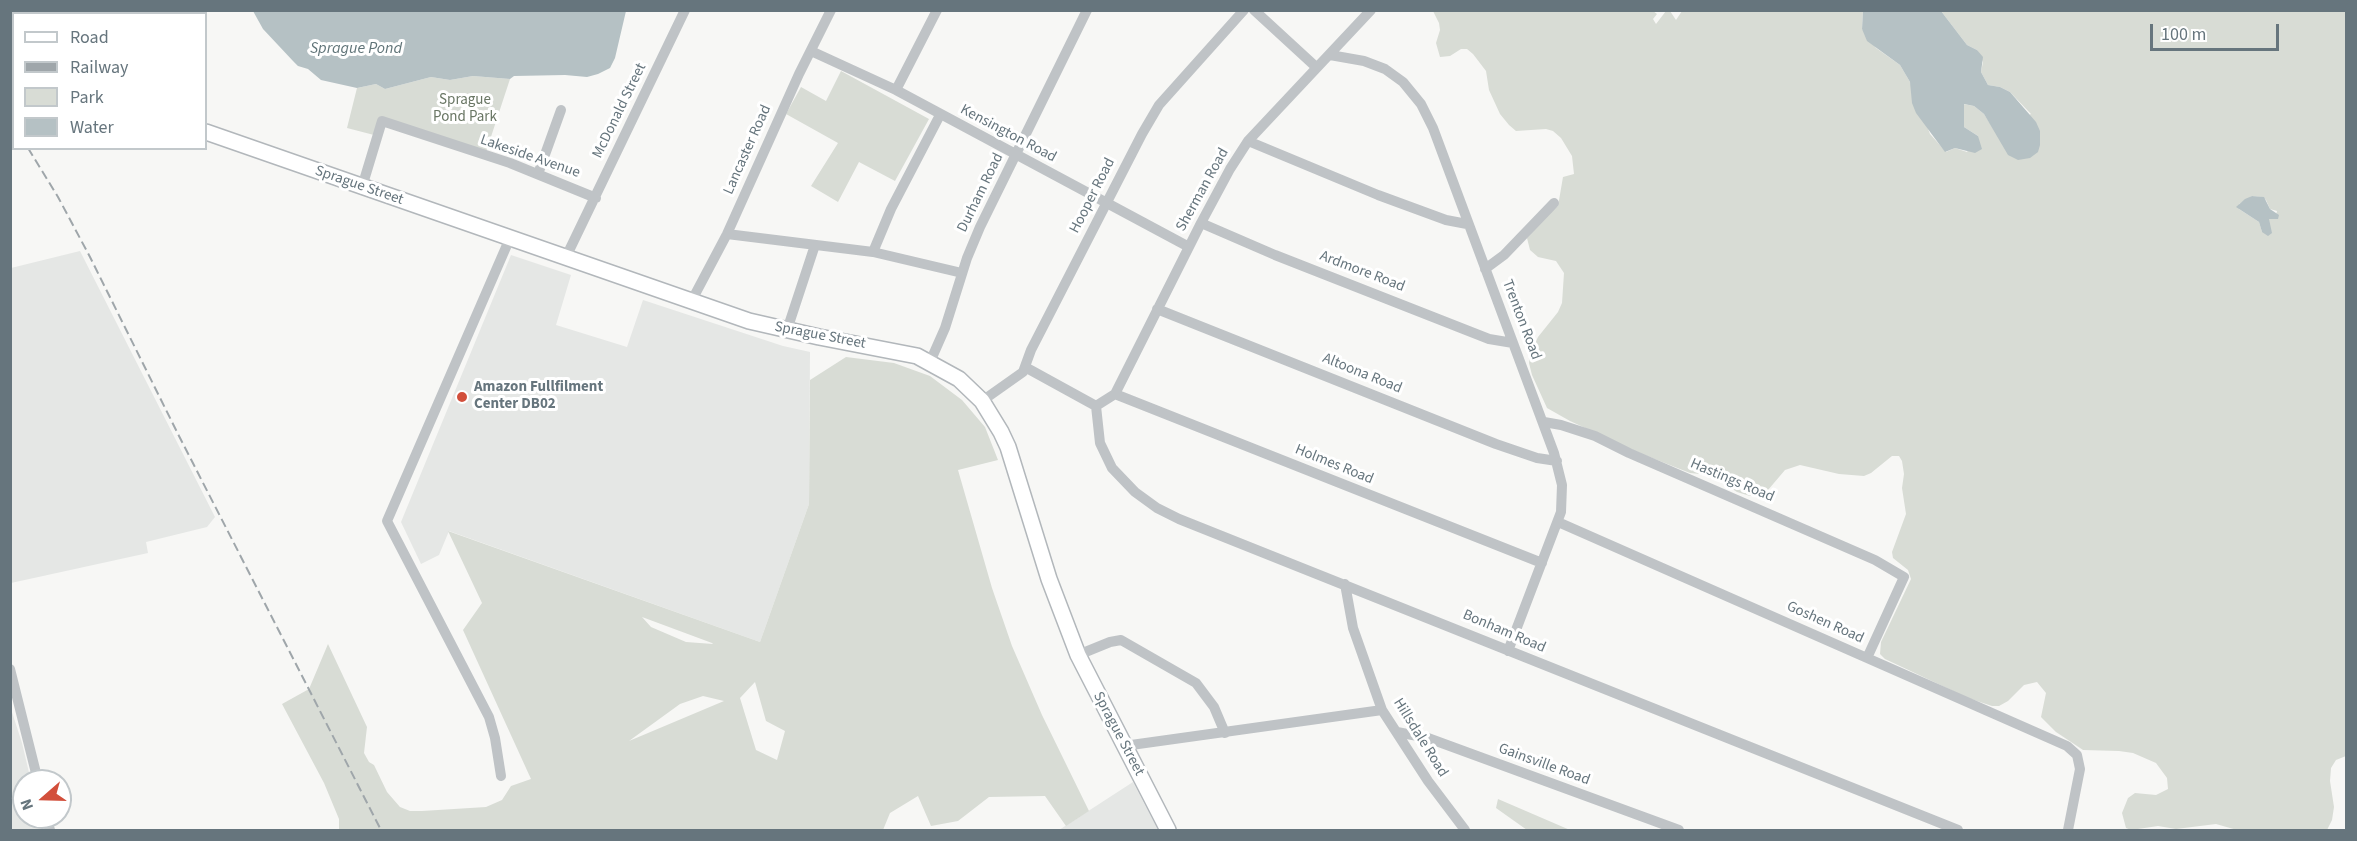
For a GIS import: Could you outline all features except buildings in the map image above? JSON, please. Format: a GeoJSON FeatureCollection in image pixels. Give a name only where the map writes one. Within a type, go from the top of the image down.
{"type":"FeatureCollection","features":[{"type":"Feature","properties":{"kind":"main road","name":"Sprague Street"},"geometry":{"type":"LineString","coordinates":[[207,132],[691,302],[749,321],[917,356],[959,379],[992,414],[1008,447],[1049,579],[1078,655],[1168,831]]}},
{"type":"Feature","properties":{"kind":"street","name":"McDonald Street"},"geometry":{"type":"LineString","coordinates":[[566,258],[685,10]]}},
{"type":"Feature","properties":{"kind":"street","name":"Lancaster Road"},"geometry":{"type":"LineString","coordinates":[[691,302],[727,234],[831,10]]}},
{"type":"Feature","properties":{"kind":"street"},"geometry":{"type":"LineString","coordinates":[[896,90],[937,10]]}},
{"type":"Feature","properties":{"kind":"street","name":"Durham Road"},"geometry":{"type":"LineString","coordinates":[[930,362],[945,328],[962,273],[980,227],[1087,10]]}},
{"type":"Feature","properties":{"kind":"street","name":"Hooper Road"},"geometry":{"type":"LineString","coordinates":[[982,401],[1017,378],[1025,367],[1031,350],[1106,203],[1159,105],[1244,10]]}},
{"type":"Feature","properties":{"kind":"street"},"geometry":{"type":"LineString","coordinates":[[1254,10],[1316,67]]}},
{"type":"Feature","properties":{"kind":"street","name":"Sherman Road"},"geometry":{"type":"LineString","coordinates":[[1115,394],[1201,223],[1248,141],[1371,10]]}},
{"type":"Feature","properties":{"kind":"street","name":"Kensington Road"},"geometry":{"type":"LineString","coordinates":[[811,51],[896,90],[1189,247]]}},
{"type":"Feature","properties":{"kind":"street","name":"Trenton Road"},"geometry":{"type":"LineString","coordinates":[[1330,55],[1351,57],[1380,67],[1399,78],[1414,94],[1428,116],[1557,461],[1563,495],[1558,522],[1508,651]]}},
{"type":"Feature","properties":{"kind":"street"},"geometry":{"type":"LineString","coordinates":[[538,174],[561,110]]}},
{"type":"Feature","properties":{"kind":"street"},"geometry":{"type":"LineString","coordinates":[[873,252],[891,209],[940,115]]}},
{"type":"Feature","properties":{"kind":"street","name":"Lakeside Avenue"},"geometry":{"type":"LineString","coordinates":[[362,187],[382,122],[538,174],[596,198]]}},
{"type":"Feature","properties":{"kind":"street"},"geometry":{"type":"LineString","coordinates":[[1248,141],[1378,195],[1446,220],[1467,224]]}},
{"type":"Feature","properties":{"kind":"street"},"geometry":{"type":"LineString","coordinates":[[1485,269],[1504,255],[1554,202]]}},
{"type":"Feature","properties":{"kind":"street","name":"Ardmore Road"},"geometry":{"type":"LineString","coordinates":[[1201,223],[1275,255],[1489,339],[1514,344]]}},
{"type":"Feature","properties":{"kind":"street"},"geometry":{"type":"LineString","coordinates":[[727,234],[873,252],[962,273]]}},
{"type":"Feature","properties":{"kind":"street"},"geometry":{"type":"LineString","coordinates":[[501,776],[489,717],[387,521],[510,238]]}},
{"type":"Feature","properties":{"kind":"street"},"geometry":{"type":"LineString","coordinates":[[787,330],[815,245]]}},
{"type":"Feature","properties":{"kind":"street","name":"Altoona Road"},"geometry":{"type":"LineString","coordinates":[[1157,309],[1478,437],[1537,458],[1557,461]]}},
{"type":"Feature","properties":{"kind":"street"},"geometry":{"type":"LineString","coordinates":[[1025,367],[1096,406],[1115,394]]}},
{"type":"Feature","properties":{"kind":"street","name":"Holmes Road"},"geometry":{"type":"LineString","coordinates":[[1115,394],[1542,563]]}},
{"type":"Feature","properties":{"kind":"street","name":"Bonham Road"},"geometry":{"type":"LineString","coordinates":[[1096,406],[1099,438],[1104,453],[1116,473],[1135,492],[1157,508],[1179,519],[1958,831]]}},
{"type":"Feature","properties":{"kind":"street","name":"Hastings Road"},"geometry":{"type":"LineString","coordinates":[[1544,422],[1566,426],[1595,436],[1864,555],[1904,577],[1867,658]]}},
{"type":"Feature","properties":{"kind":"street","name":"Goshen Road"},"geometry":{"type":"LineString","coordinates":[[1558,522],[2067,747],[2077,755],[2080,773],[2068,831]]}},
{"type":"Feature","properties":{"kind":"street","name":"Hillsdale Road"},"geometry":{"type":"LineString","coordinates":[[1345,584],[1353,628],[1383,710],[1428,781],[1465,831]]}},
{"type":"Feature","properties":{"kind":"street"},"geometry":{"type":"LineString","coordinates":[[1078,655],[1121,640],[1196,682],[1214,707],[1225,733]]}},
{"type":"Feature","properties":{"kind":"street"},"geometry":{"type":"LineString","coordinates":[[10,669],[35,769]]}},
{"type":"Feature","properties":{"kind":"street"},"geometry":{"type":"LineString","coordinates":[[1124,746],[1383,710]]}},
{"type":"Feature","properties":{"kind":"street","name":"Gainsville Road"},"geometry":{"type":"LineString","coordinates":[[1397,732],[1428,738],[1679,831]]}},
{"type":"Feature","properties":{"kind":"shaded area"},"geometry":{"type":"Polygon","coordinates":[[[80,251],[215,517],[207,527],[146,542],[148,553],[11,583],[11,268],[80,251]]]}},
{"type":"Feature","properties":{"kind":"shaded area"},"geometry":{"type":"Polygon","coordinates":[[[511,255],[571,275],[556,325],[627,347],[643,300],[783,346],[810,352],[809,504],[760,642],[449,531],[439,555],[421,564],[401,522],[511,255]]]}},
{"type":"Feature","properties":{"kind":"shaded area"},"geometry":{"type":"Polygon","coordinates":[[[11,709],[28,769],[12,769],[12,829],[43,830],[11,830],[11,709]]]}},
{"type":"Feature","properties":{"kind":"shaded area"},"geometry":{"type":"Polygon","coordinates":[[[1133,782],[1158,830],[1059,830],[1133,782]]]}},
{"type":"Feature","properties":{"kind":"green space"},"geometry":{"type":"Polygon","coordinates":[[[1433,11],[1653,11],[1657,14],[1653,19],[1656,24],[1666,11],[1670,11],[1676,20],[1682,11],[1863,11],[1862,29],[1876,48],[1900,65],[1910,82],[1930,134],[1946,152],[1955,148],[1967,152],[1978,136],[1964,127],[1963,104],[1974,106],[1984,114],[1995,131],[2031,114],[2010,92],[1988,85],[1981,72],[1983,62],[1977,50],[1967,45],[1941,11],[2346,11],[2346,756],[2336,760],[2331,768],[2330,781],[2334,807],[2332,820],[2327,830],[2237,830],[2216,824],[2176,829],[2158,826],[2131,830],[2126,828],[2122,813],[2128,798],[2135,793],[2156,795],[2168,789],[2167,778],[2156,763],[2133,753],[2083,750],[2056,732],[2041,717],[2046,693],[2037,682],[2024,685],[2008,701],[1999,706],[1992,706],[1968,698],[1885,659],[1880,654],[1881,642],[1911,579],[1908,570],[1893,558],[1892,552],[1906,514],[1902,488],[1904,474],[1899,456],[1892,456],[1864,476],[1839,474],[1800,465],[1785,470],[1768,490],[1760,495],[1750,496],[1737,492],[1711,475],[1690,473],[1642,454],[1547,408],[1532,375],[1529,363],[1530,354],[1538,337],[1558,312],[1562,303],[1564,273],[1556,261],[1538,257],[1530,250],[1527,238],[1558,206],[1563,177],[1574,174],[1572,156],[1561,138],[1553,131],[1546,129],[1516,131],[1509,125],[1500,114],[1489,90],[1486,71],[1467,49],[1461,49],[1450,56],[1440,57],[1436,43],[1440,30],[1433,11]],[[2252,196],[2239,204],[2239,209],[2259,222],[2262,232],[2269,219],[2275,219],[2277,211],[2270,209],[2262,197],[2252,196]]]}},
{"type":"Feature","properties":{"kind":"green space"},"geometry":{"type":"Polygon","coordinates":[[[841,71],[929,119],[895,181],[859,162],[838,202],[811,186],[838,143],[786,114],[801,87],[826,101],[841,71]]]}},
{"type":"Feature","properties":{"kind":"green space","name":"Sprague Pond Park"},"geometry":{"type":"Polygon","coordinates":[[[473,76],[510,79],[486,152],[380,117],[374,135],[347,128],[357,88],[376,84],[385,89],[431,77],[450,80],[473,76]]]}},
{"type":"Feature","properties":{"kind":"green space"},"geometry":{"type":"Polygon","coordinates":[[[846,357],[894,363],[930,376],[962,400],[985,427],[998,460],[958,470],[992,588],[1012,646],[1042,715],[1089,811],[1066,826],[1045,796],[989,797],[958,821],[931,826],[918,796],[890,813],[883,830],[339,830],[339,819],[324,783],[282,704],[309,689],[328,644],[367,727],[364,753],[369,762],[374,765],[387,792],[400,807],[410,811],[422,811],[486,807],[502,800],[511,786],[531,779],[463,630],[482,603],[448,531],[760,642],[809,504],[810,380],[846,357]],[[642,617],[651,627],[686,642],[713,644],[712,643],[642,617]],[[755,682],[740,698],[756,750],[777,760],[785,731],[766,721],[755,682]],[[703,696],[680,704],[629,741],[724,701],[703,696]]]}},
{"type":"Feature","properties":{"kind":"green space"},"geometry":{"type":"Polygon","coordinates":[[[1498,799],[1570,830],[1527,830],[1496,808],[1498,799]]]}},
{"type":"Feature","properties":{"kind":"water","name":"Sprague Pond"},"geometry":{"type":"Polygon","coordinates":[[[253,11],[626,11],[615,58],[610,68],[598,74],[587,77],[514,76],[510,79],[473,76],[450,80],[431,77],[385,89],[376,84],[357,88],[321,80],[308,69],[298,66],[293,61],[263,29],[253,11]]]}},
{"type":"Feature","properties":{"kind":"water"},"geometry":{"type":"Polygon","coordinates":[[[1863,11],[1941,11],[1967,45],[1977,50],[1983,57],[1981,72],[1988,85],[2010,92],[2036,122],[2040,131],[2038,152],[2030,158],[2018,160],[2008,155],[1984,114],[1974,106],[1964,104],[1964,127],[1978,136],[1982,149],[1975,153],[1955,148],[1945,152],[1916,113],[1912,103],[1910,82],[1900,65],[1867,41],[1862,29],[1863,11]]]}},
{"type":"Feature","properties":{"kind":"water"},"geometry":{"type":"Polygon","coordinates":[[[2252,196],[2264,197],[2270,209],[2279,215],[2278,219],[2269,219],[2272,233],[2268,236],[2262,232],[2259,222],[2236,207],[2252,196]]]}},
{"type":"Feature","properties":{"kind":"railway"},"geometry":{"type":"LineString","coordinates":[[29,150],[58,197],[90,257],[381,830]]}},
{"type":"Feature","properties":{"kind":"place","name":"Amazon Fullfilment Center DB02"},"geometry":{"type":"Point","coordinates":[462,397]}}]}
